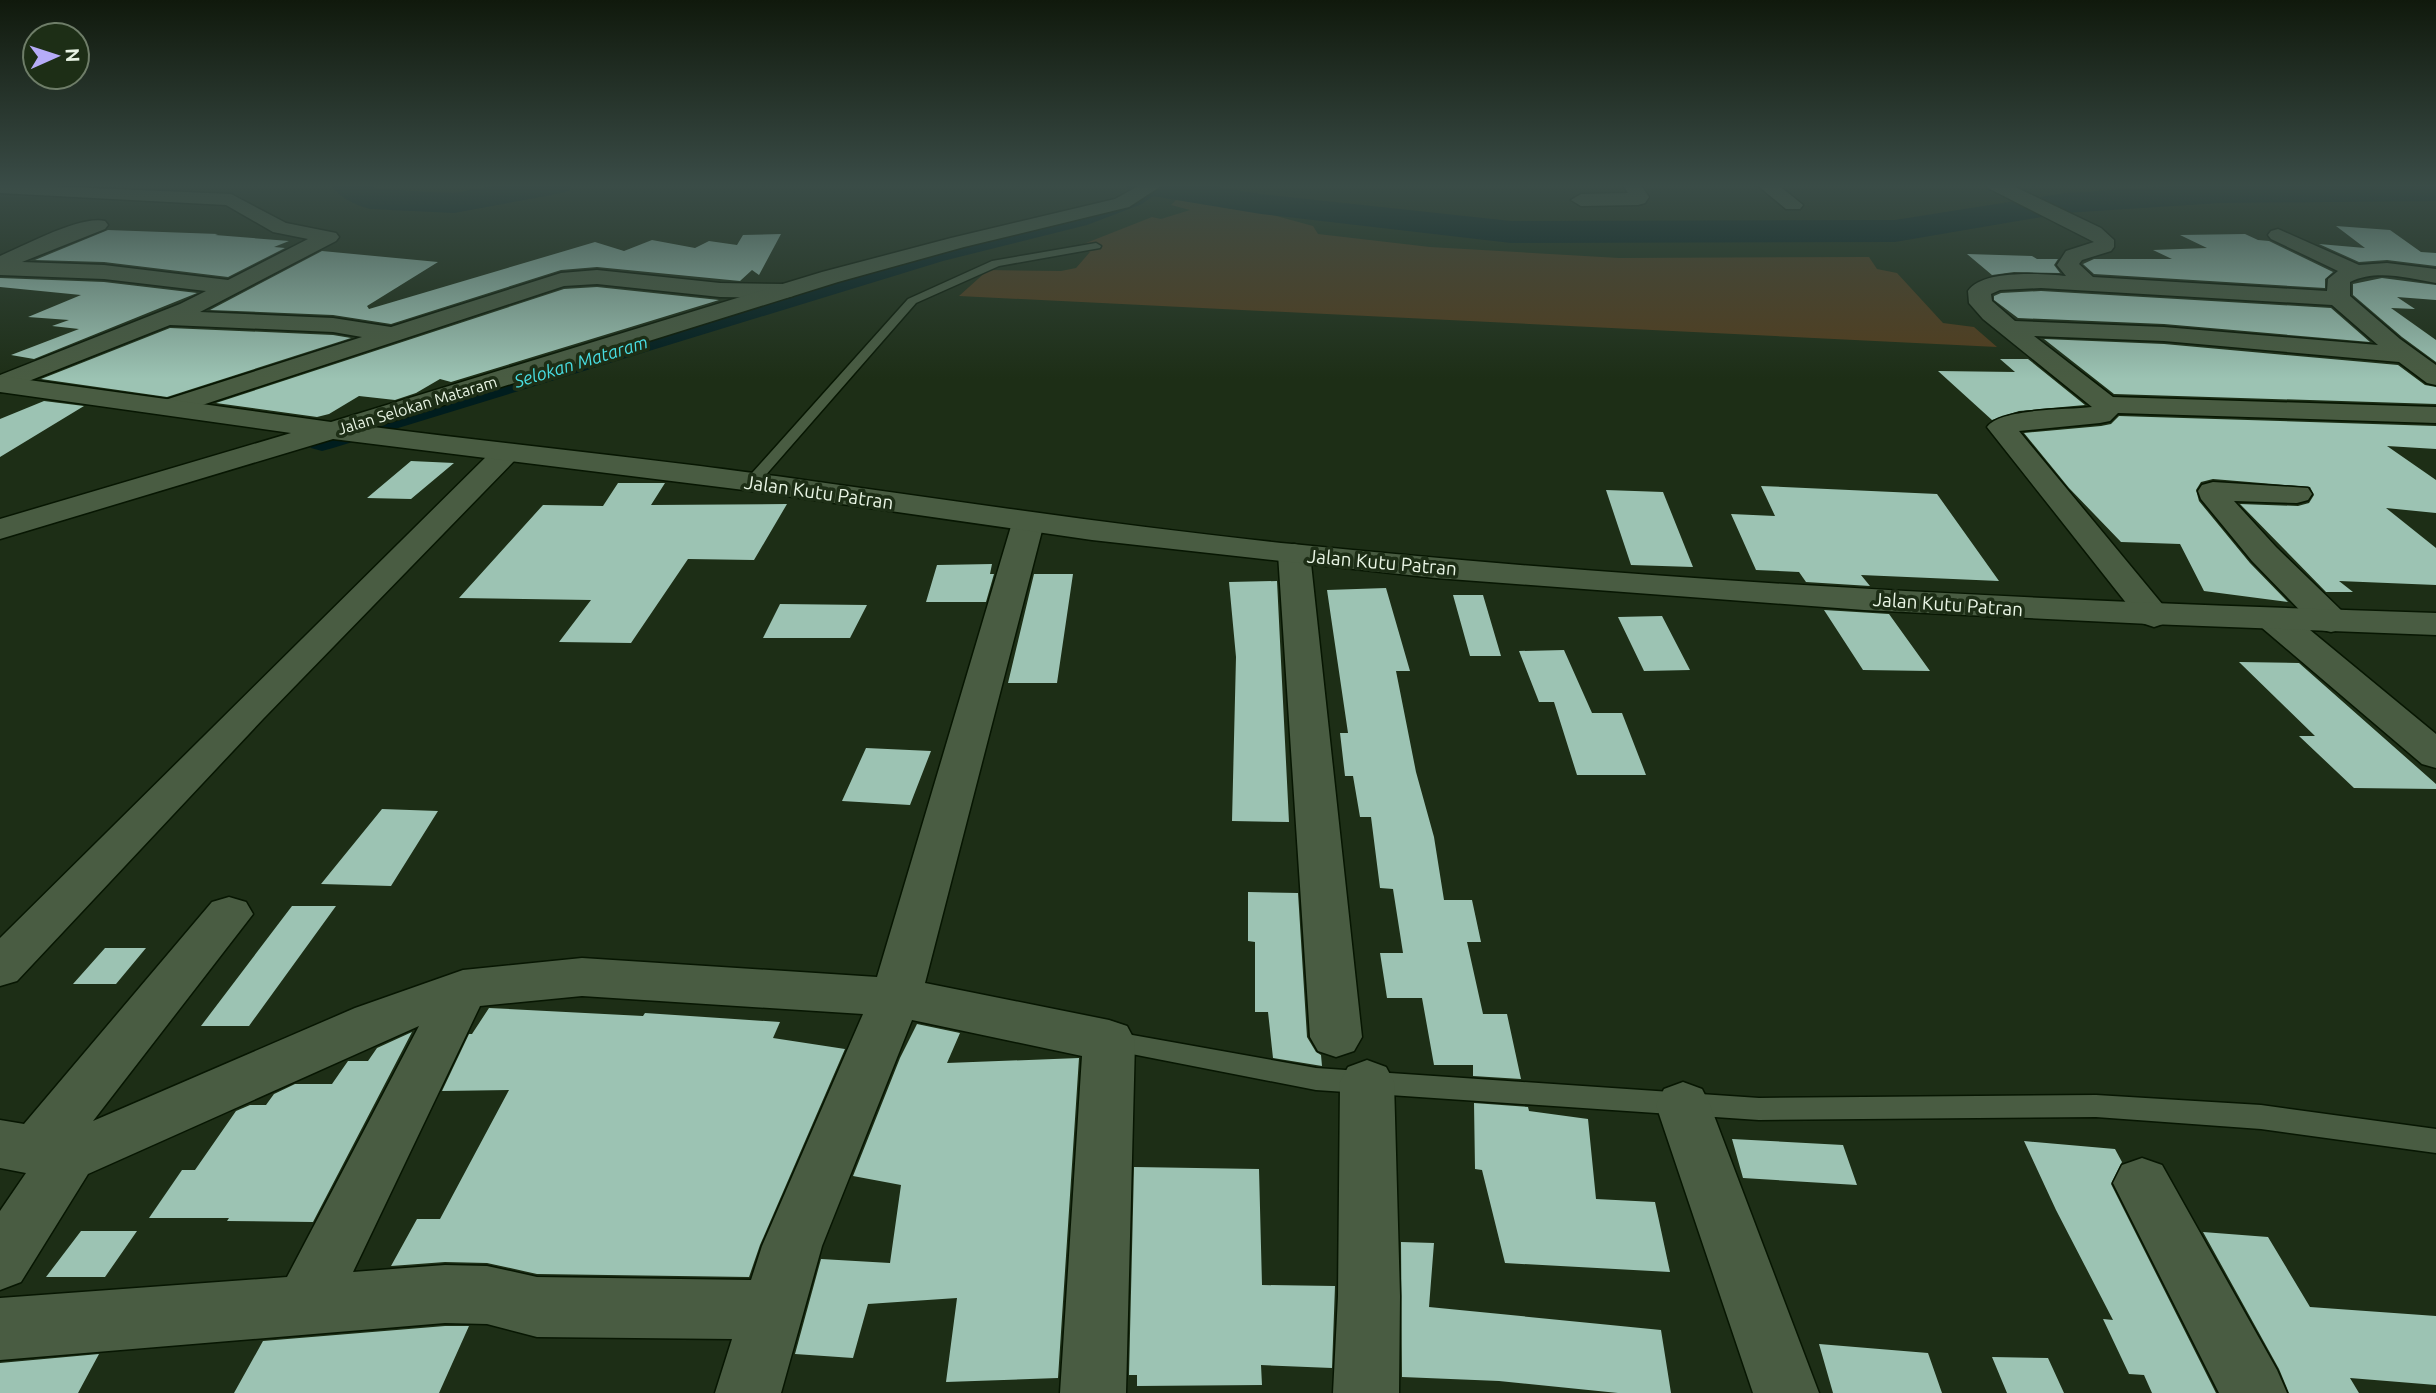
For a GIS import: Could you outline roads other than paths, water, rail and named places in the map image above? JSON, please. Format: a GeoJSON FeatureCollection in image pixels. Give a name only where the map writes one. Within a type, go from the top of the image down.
{"type":"FeatureCollection","features":[{"type":"Feature","properties":{"kind":"street"},"geometry":{"type":"LineString","coordinates":[[0,266],[37,249]]}},
{"type":"Feature","properties":{"kind":"street"},"geometry":{"type":"LineString","coordinates":[[1,384],[166,318],[305,249]]}},
{"type":"Feature","properties":{"kind":"street","name":"Jalan Selokan Mataram"},"geometry":{"type":"LineString","coordinates":[[0,529],[341,430],[785,291],[933,249]]}},
{"type":"Feature","properties":{"kind":"street"},"geometry":{"type":"LineString","coordinates":[[2086,283],[2068,265],[2074,256],[2097,249]]}},
{"type":"Feature","properties":{"kind":"street"},"geometry":{"type":"LineString","coordinates":[[2308,249],[2355,271]]}},
{"type":"Feature","properties":{"kind":"street"},"geometry":{"type":"LineString","coordinates":[[0,266],[104,272],[230,287]]}},
{"type":"Feature","properties":{"kind":"street"},"geometry":{"type":"LineString","coordinates":[[2338,298],[2339,279],[2355,271],[2378,270],[2436,276]]}},
{"type":"Feature","properties":{"kind":"street"},"geometry":{"type":"LineString","coordinates":[[53,294],[104,272]]}},
{"type":"Feature","properties":{"kind":"street"},"geometry":{"type":"LineString","coordinates":[[172,407],[561,280],[597,277],[720,290],[785,291]]}},
{"type":"Feature","properties":{"kind":"street"},"geometry":{"type":"LineString","coordinates":[[2436,377],[2338,298],[2040,281],[1996,284],[1979,291],[1981,303],[2106,405],[2436,415]]}},
{"type":"Feature","properties":{"kind":"street"},"geometry":{"type":"LineString","coordinates":[[166,318],[333,326],[394,334]]}},
{"type":"Feature","properties":{"kind":"street"},"geometry":{"type":"LineString","coordinates":[[2009,328],[2164,334],[2398,349],[2436,346]]}},
{"type":"Feature","properties":{"kind":"street","name":"Jalan Kutu Patran"},"geometry":{"type":"LineString","coordinates":[[1,384],[506,453],[752,482],[1028,523],[1294,554],[1576,579],[2154,616],[2436,624]]}},
{"type":"Feature","properties":{"kind":"street"},"geometry":{"type":"LineString","coordinates":[[2106,405],[2105,412],[2100,415],[2010,423],[2001,427],[2154,616]]}},
{"type":"Feature","properties":{"kind":"street"},"geometry":{"type":"LineString","coordinates":[[0,968],[249,711],[506,453]]}},
{"type":"Feature","properties":{"kind":"street"},"geometry":{"type":"LineString","coordinates":[[2297,494],[2213,491],[2216,499],[2264,554],[2331,621]]}},
{"type":"Feature","properties":{"kind":"street"},"geometry":{"type":"LineString","coordinates":[[766,1393],[748,1393],[771,1310],[797,1235],[896,997],[1028,523]]}},
{"type":"Feature","properties":{"kind":"street"},"geometry":{"type":"LineString","coordinates":[[1294,554],[1351,1059],[1369,1296],[1366,1393]]}},
{"type":"Feature","properties":{"kind":"street"},"geometry":{"type":"LineString","coordinates":[[2274,620],[2436,755]]}},
{"type":"Feature","properties":{"kind":"street"},"geometry":{"type":"LineString","coordinates":[[0,1262],[35,1150],[229,914]]}},
{"type":"Feature","properties":{"kind":"street"},"geometry":{"type":"LineString","coordinates":[[35,1150],[463,989],[582,976],[896,997],[1109,1041],[1093,1393]]}},
{"type":"Feature","properties":{"kind":"street"},"geometry":{"type":"LineString","coordinates":[[305,1305],[463,989]]}},
{"type":"Feature","properties":{"kind":"street"},"geometry":{"type":"LineString","coordinates":[[1682,1105],[1786,1393]]}},
{"type":"Feature","properties":{"kind":"street"},"geometry":{"type":"LineString","coordinates":[[2142,1183],[2254,1393]]}},
{"type":"Feature","properties":{"kind":"street"},"geometry":{"type":"LineString","coordinates":[[0,1329],[445,1294],[487,1295],[537,1307],[771,1310]]}},
{"type":"Feature","properties":{"kind":"lane"},"geometry":{"type":"LineString","coordinates":[[752,482],[912,301],[996,263],[1078,249]]}},
{"type":"Feature","properties":{"kind":"lane"},"geometry":{"type":"LineString","coordinates":[[1109,1041],[1316,1079],[1351,1059],[1682,1105],[1759,1109],[2096,1107],[2260,1117],[2436,1141]]}},
{"type":"Feature","properties":{"kind":"waterway","name":"Selokan Mataram"},"geometry":{"type":"LineString","coordinates":[[322,442],[959,249]]}}]}
